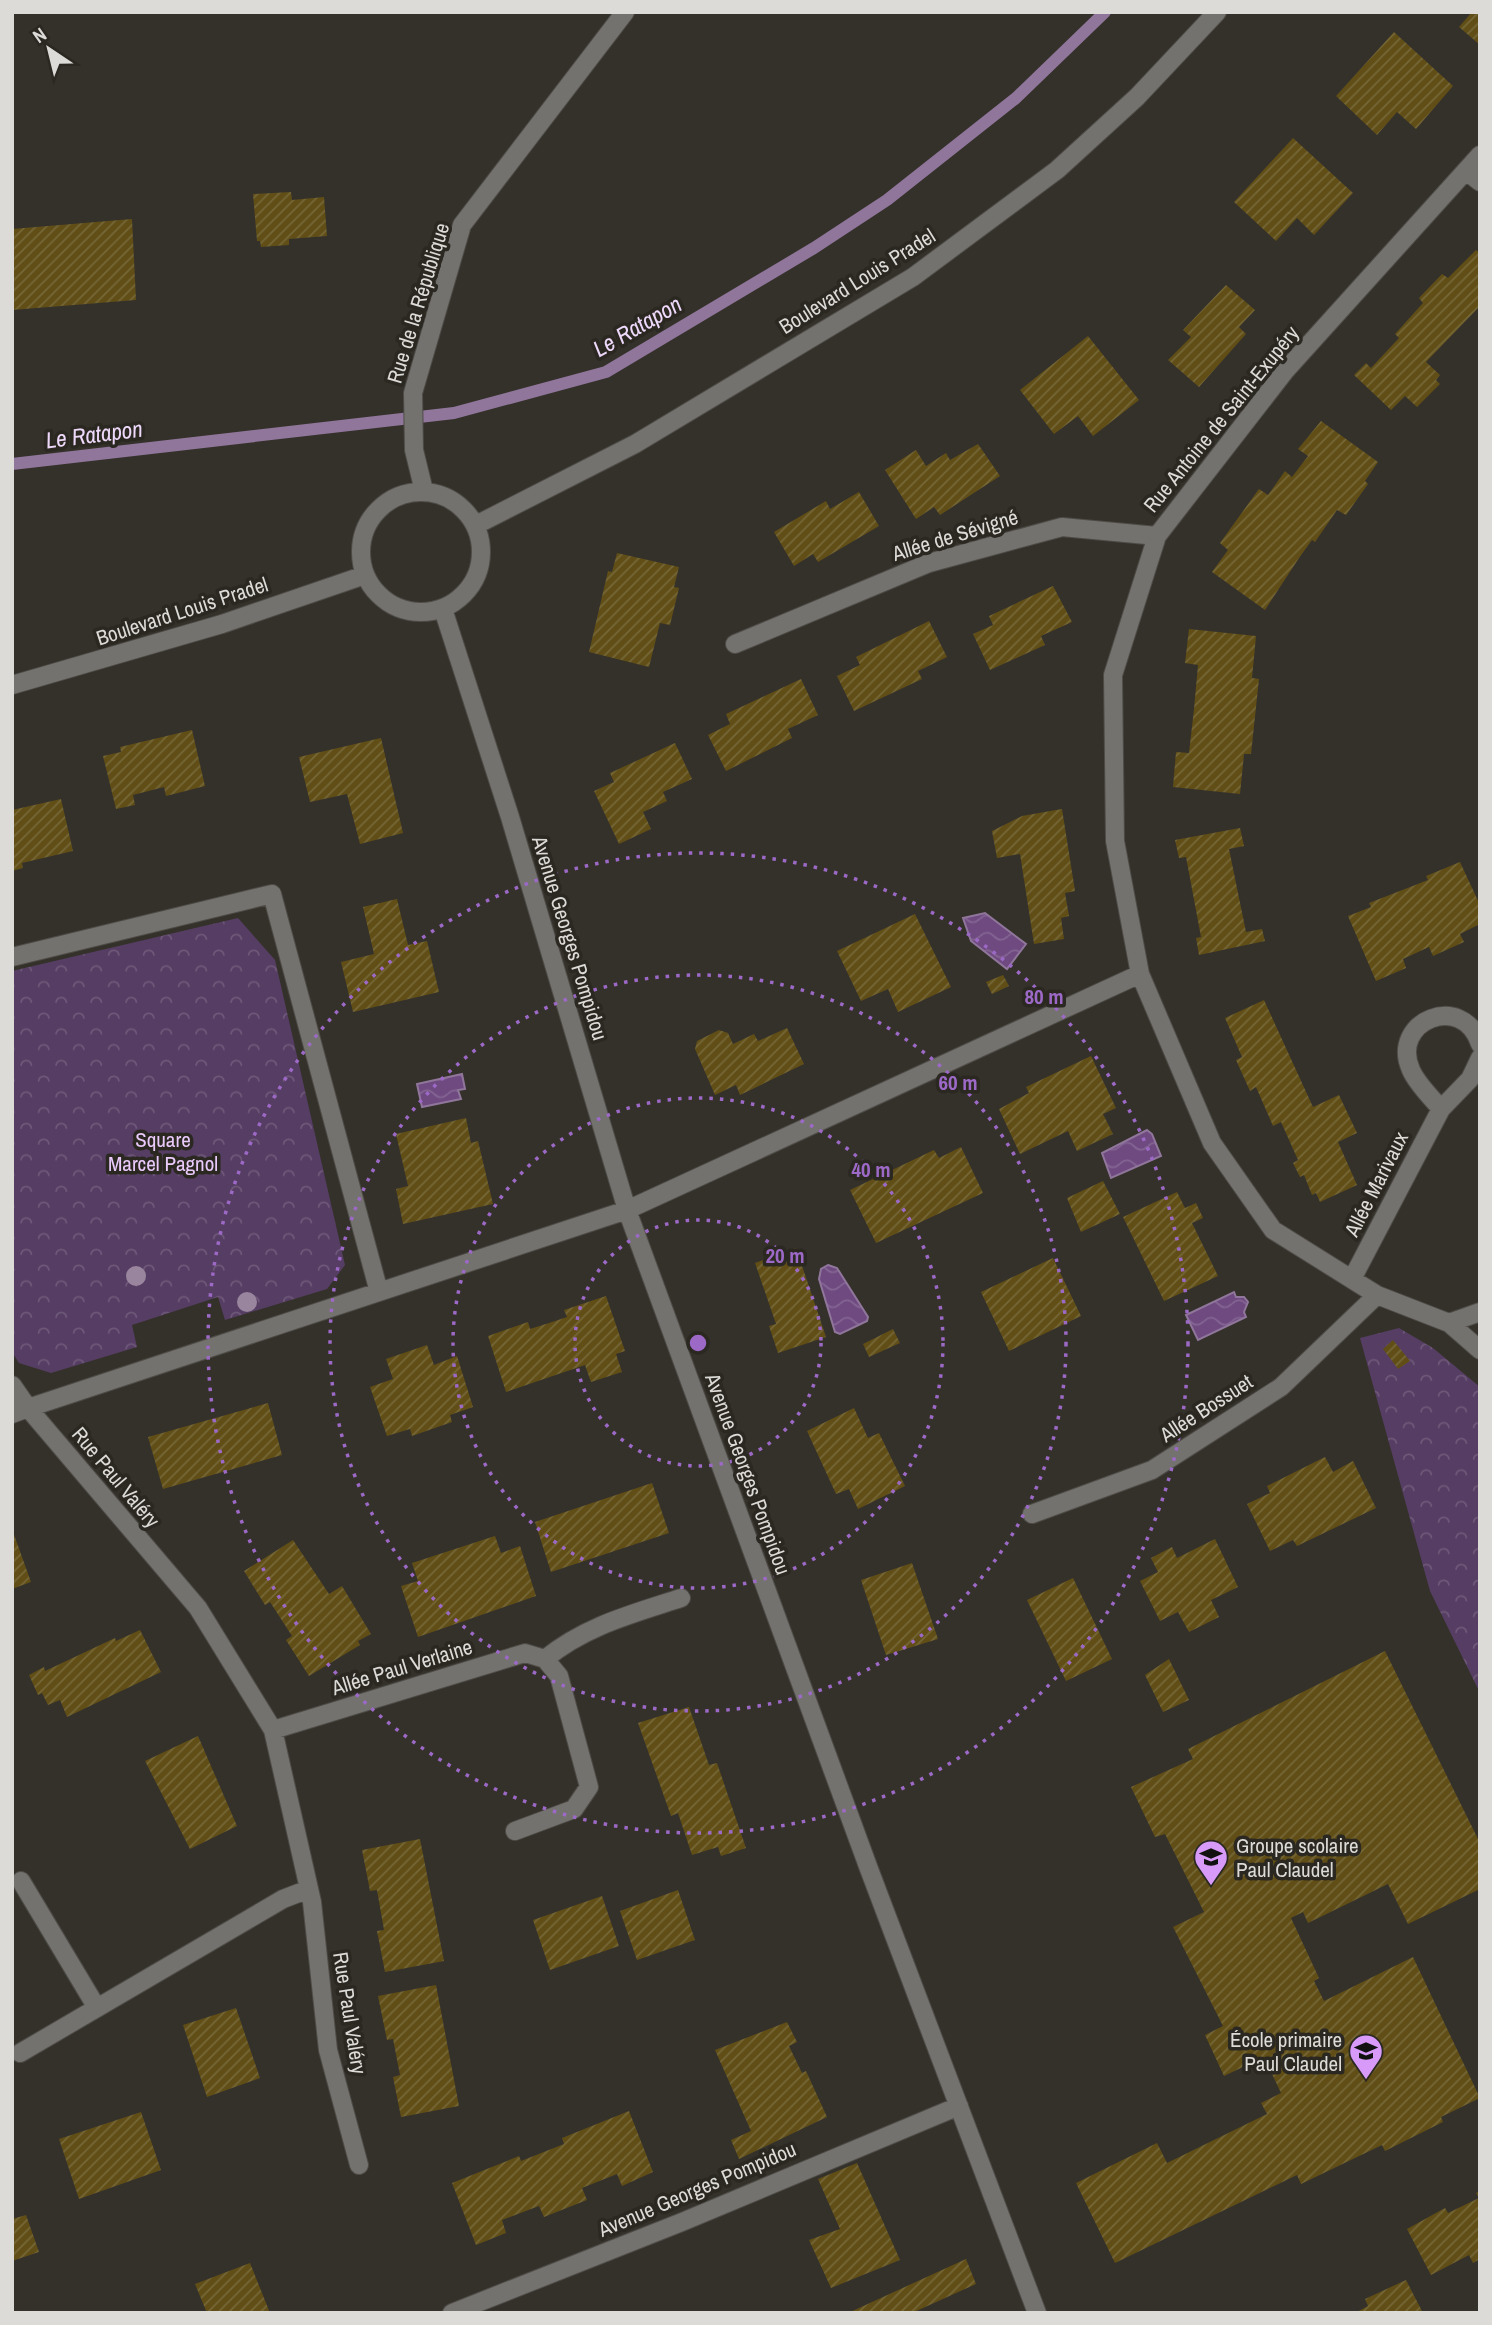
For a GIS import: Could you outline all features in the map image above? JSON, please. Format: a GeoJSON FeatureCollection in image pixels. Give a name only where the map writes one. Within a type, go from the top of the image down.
{"type":"FeatureCollection","features":[{"type":"Feature","properties":{"kind":"street","name":"Rue de la République"},"geometry":{"type":"LineString","coordinates":[[424,491],[415,450],[413,393],[463,225],[625,12]]}},
{"type":"Feature","properties":{"kind":"street","name":"Boulevard Louis Pradel"},"geometry":{"type":"LineString","coordinates":[[476,525],[635,444],[913,277],[1057,170],[1138,97],[1217,12]]}},
{"type":"Feature","properties":{"kind":"street","name":"Rue Antoine de Saint-Exupéry"},"geometry":{"type":"LineString","coordinates":[[1480,155],[1473,176],[1285,371],[1157,536],[1113,675],[1115,841],[1140,974],[1212,1143],[1273,1230],[1377,1295],[1449,1323],[1480,1350]]}},
{"type":"Feature","properties":{"kind":"street"},"geometry":{"type":"LineString","coordinates":[[424,491],[443,495],[460,506],[476,525],[481,539],[482,560],[476,579],[465,595],[443,609],[409,612],[390,605],[375,592],[365,575],[360,555],[363,536],[371,517],[386,503],[403,494],[424,491]]}},
{"type":"Feature","properties":{"kind":"street","name":"Allée de Sévigné"},"geometry":{"type":"LineString","coordinates":[[735,644],[929,563],[1062,527],[1157,536]]}},
{"type":"Feature","properties":{"kind":"street","name":"Boulevard Louis Pradel"},"geometry":{"type":"LineString","coordinates":[[12,685],[222,624],[365,575]]}},
{"type":"Feature","properties":{"kind":"street","name":"Avenue Georges Pompidou"},"geometry":{"type":"LineString","coordinates":[[443,609],[510,817],[627,1210],[864,1856],[1037,2313]]}},
{"type":"Feature","properties":{"kind":"street"},"geometry":{"type":"LineString","coordinates":[[12,957],[272,894],[379,1292]]}},
{"type":"Feature","properties":{"kind":"street","name":"Rue Paul Valéry"},"geometry":{"type":"LineString","coordinates":[[359,2165],[328,2050],[309,1889],[273,1730],[198,1608],[20,1411],[627,1210],[1140,974]]}},
{"type":"Feature","properties":{"kind":"street"},"geometry":{"type":"LineString","coordinates":[[1441,1110],[1411,1071],[1406,1053],[1410,1036],[1422,1023],[1436,1015],[1454,1017],[1469,1024],[1480,1044]]}},
{"type":"Feature","properties":{"kind":"street","name":"Allée Marivaux"},"geometry":{"type":"LineString","coordinates":[[1352,1279],[1441,1110],[1470,1079],[1480,1058]]}},
{"type":"Feature","properties":{"kind":"street","name":"Allée Bossuet"},"geometry":{"type":"LineString","coordinates":[[1032,1514],[1152,1470],[1281,1387],[1377,1295]]}},
{"type":"Feature","properties":{"kind":"street"},"geometry":{"type":"LineString","coordinates":[[1449,1323],[1480,1312]]}},
{"type":"Feature","properties":{"kind":"street"},"geometry":{"type":"LineString","coordinates":[[12,1385],[20,1411]]}},
{"type":"Feature","properties":{"kind":"street"},"geometry":{"type":"LineString","coordinates":[[516,1831],[574,1808],[589,1787],[559,1676],[545,1659],[568,1640],[602,1623],[681,1598]]}},
{"type":"Feature","properties":{"kind":"street","name":"Allée Paul Verlaine"},"geometry":{"type":"LineString","coordinates":[[273,1730],[525,1653],[545,1659]]}},
{"type":"Feature","properties":{"kind":"street"},"geometry":{"type":"LineString","coordinates":[[21,1881],[97,2008]]}},
{"type":"Feature","properties":{"kind":"street"},"geometry":{"type":"LineString","coordinates":[[20,2053],[283,1899],[309,1889]]}},
{"type":"Feature","properties":{"kind":"street","name":"Avenue Georges Pompidou"},"geometry":{"type":"LineString","coordinates":[[452,2313],[682,2222],[959,2106]]}},
{"type":"Feature","properties":{"kind":"green space","name":"Square Marcel Pagnol"},"geometry":{"type":"Polygon","coordinates":[[[238,918],[275,960],[345,1265],[327,1289],[225,1320],[218,1297],[132,1325],[137,1347],[51,1373],[19,1363],[12,1352],[12,971],[238,918]]]}},
{"type":"Feature","properties":{"kind":"green space"},"geometry":{"type":"Polygon","coordinates":[[[1399,1328],[1433,1348],[1480,1387],[1480,1693],[1430,1591],[1360,1338],[1399,1328]]]}},
{"type":"Feature","properties":{"kind":"water"},"geometry":{"type":"Polygon","coordinates":[[[985,913],[1026,944],[1007,969],[971,941],[963,918],[985,913]]]}},
{"type":"Feature","properties":{"kind":"water"},"geometry":{"type":"Polygon","coordinates":[[[462,1074],[465,1089],[458,1090],[461,1099],[422,1107],[417,1084],[462,1074]]]}},
{"type":"Feature","properties":{"kind":"water"},"geometry":{"type":"Polygon","coordinates":[[[1147,1130],[1152,1134],[1161,1156],[1111,1178],[1102,1153],[1147,1130]]]}},
{"type":"Feature","properties":{"kind":"water"},"geometry":{"type":"Polygon","coordinates":[[[828,1265],[837,1268],[868,1317],[867,1321],[840,1334],[835,1332],[819,1279],[821,1269],[828,1265]]]}},
{"type":"Feature","properties":{"kind":"water"},"geometry":{"type":"Polygon","coordinates":[[[1234,1292],[1236,1297],[1244,1297],[1248,1302],[1244,1312],[1246,1317],[1198,1340],[1186,1315],[1234,1292]]]}},
{"type":"Feature","properties":{"kind":"building"},"geometry":{"type":"Polygon","coordinates":[[[1472,12],[1480,12],[1480,45],[1459,27],[1472,12]]]}},
{"type":"Feature","properties":{"kind":"building"},"geometry":{"type":"Polygon","coordinates":[[[1394,32],[1453,86],[1416,129],[1397,112],[1377,135],[1336,96],[1394,32]]]}},
{"type":"Feature","properties":{"kind":"building"},"geometry":{"type":"Polygon","coordinates":[[[1293,138],[1353,193],[1314,235],[1297,218],[1276,241],[1234,202],[1293,138]]]}},
{"type":"Feature","properties":{"kind":"building"},"geometry":{"type":"Polygon","coordinates":[[[291,192],[292,200],[324,197],[327,236],[289,239],[289,245],[261,247],[260,241],[257,241],[253,194],[291,192]]]}},
{"type":"Feature","properties":{"kind":"building"},"geometry":{"type":"Polygon","coordinates":[[[132,219],[136,300],[12,310],[12,229],[132,219]]]}},
{"type":"Feature","properties":{"kind":"building"},"geometry":{"type":"Polygon","coordinates":[[[1476,250],[1480,253],[1480,306],[1426,362],[1440,375],[1436,380],[1440,384],[1417,407],[1405,396],[1391,410],[1354,375],[1366,363],[1371,368],[1399,338],[1395,334],[1423,303],[1419,298],[1442,274],[1448,278],[1476,250]]]}},
{"type":"Feature","properties":{"kind":"building"},"geometry":{"type":"Polygon","coordinates":[[[1226,285],[1255,310],[1239,327],[1246,334],[1199,387],[1168,360],[1191,337],[1183,330],[1226,285]]]}},
{"type":"Feature","properties":{"kind":"building"},"geometry":{"type":"Polygon","coordinates":[[[1088,336],[1139,400],[1093,436],[1078,416],[1054,434],[1020,390],[1088,336]]]}},
{"type":"Feature","properties":{"kind":"building"},"geometry":{"type":"Polygon","coordinates":[[[1321,421],[1378,462],[1365,481],[1368,484],[1346,515],[1337,510],[1315,542],[1312,540],[1299,558],[1265,610],[1212,572],[1228,550],[1220,543],[1259,489],[1268,495],[1285,471],[1292,477],[1308,456],[1298,449],[1321,421]]]}},
{"type":"Feature","properties":{"kind":"building"},"geometry":{"type":"Polygon","coordinates":[[[978,444],[1000,476],[940,515],[934,507],[916,519],[885,470],[916,450],[926,466],[946,453],[950,460],[978,444]]]}},
{"type":"Feature","properties":{"kind":"building"},"geometry":{"type":"Polygon","coordinates":[[[859,492],[879,526],[818,562],[813,554],[794,566],[774,532],[826,501],[830,509],[859,492]]]}},
{"type":"Feature","properties":{"kind":"building"},"geometry":{"type":"Polygon","coordinates":[[[617,553],[679,567],[674,587],[679,588],[670,625],[660,623],[649,667],[589,652],[608,571],[612,572],[617,553]]]}},
{"type":"Feature","properties":{"kind":"building"},"geometry":{"type":"Polygon","coordinates":[[[1053,586],[1072,622],[1041,636],[1045,645],[990,670],[973,634],[993,625],[989,616],[1053,586]]]}},
{"type":"Feature","properties":{"kind":"building"},"geometry":{"type":"Polygon","coordinates":[[[929,621],[947,657],[918,671],[922,679],[854,711],[837,676],[860,665],[856,657],[929,621]]]}},
{"type":"Feature","properties":{"kind":"building"},"geometry":{"type":"Polygon","coordinates":[[[1189,629],[1256,636],[1252,678],[1259,679],[1251,754],[1244,754],[1240,794],[1173,787],[1176,752],[1189,753],[1194,709],[1198,665],[1185,663],[1189,629]]]}},
{"type":"Feature","properties":{"kind":"building"},"geometry":{"type":"Polygon","coordinates":[[[801,679],[818,715],[788,729],[792,738],[726,771],[708,735],[730,724],[726,714],[801,679]]]}},
{"type":"Feature","properties":{"kind":"building"},"geometry":{"type":"Polygon","coordinates":[[[192,730],[205,786],[166,796],[164,787],[133,795],[135,805],[116,809],[103,756],[121,752],[120,747],[192,730]]]}},
{"type":"Feature","properties":{"kind":"building"},"geometry":{"type":"Polygon","coordinates":[[[381,738],[403,833],[360,844],[347,794],[310,802],[299,757],[381,738]]]}},
{"type":"Feature","properties":{"kind":"building"},"geometry":{"type":"Polygon","coordinates":[[[675,743],[692,779],[663,792],[667,801],[643,812],[651,829],[619,844],[594,791],[614,782],[610,773],[675,743]]]}},
{"type":"Feature","properties":{"kind":"building"},"geometry":{"type":"Polygon","coordinates":[[[61,799],[73,851],[22,863],[23,868],[12,871],[12,810],[61,799]]]}},
{"type":"Feature","properties":{"kind":"building"},"geometry":{"type":"Polygon","coordinates":[[[1062,809],[1075,891],[1065,893],[1069,916],[1061,918],[1064,939],[1034,944],[1020,854],[997,858],[992,831],[1022,816],[1062,809]]]}},
{"type":"Feature","properties":{"kind":"building"},"geometry":{"type":"Polygon","coordinates":[[[1240,828],[1244,846],[1229,849],[1246,932],[1262,929],[1265,941],[1199,955],[1196,938],[1201,937],[1186,857],[1179,858],[1175,840],[1240,828]]]}},
{"type":"Feature","properties":{"kind":"building"},"geometry":{"type":"Polygon","coordinates":[[[1460,862],[1480,905],[1480,924],[1460,934],[1464,942],[1433,956],[1429,947],[1403,959],[1406,968],[1376,981],[1348,916],[1371,907],[1369,903],[1428,880],[1426,876],[1460,862]]]}},
{"type":"Feature","properties":{"kind":"building"},"geometry":{"type":"Polygon","coordinates":[[[397,899],[408,945],[427,941],[439,992],[353,1012],[341,962],[374,954],[363,907],[397,899]]]}},
{"type":"Feature","properties":{"kind":"building"},"geometry":{"type":"Polygon","coordinates":[[[915,914],[951,987],[898,1012],[888,989],[861,1001],[837,951],[915,914]]]}},
{"type":"Feature","properties":{"kind":"building"},"geometry":{"type":"Polygon","coordinates":[[[1003,975],[1009,986],[992,994],[986,982],[1003,975]]]}},
{"type":"Feature","properties":{"kind":"building"},"geometry":{"type":"Polygon","coordinates":[[[1264,1000],[1313,1107],[1339,1095],[1357,1133],[1338,1142],[1357,1185],[1320,1202],[1316,1193],[1312,1195],[1304,1175],[1300,1177],[1293,1163],[1298,1160],[1281,1122],[1273,1126],[1256,1087],[1250,1091],[1236,1060],[1242,1057],[1225,1018],[1264,1000]]]}},
{"type":"Feature","properties":{"kind":"building"},"geometry":{"type":"Polygon","coordinates":[[[787,1028],[804,1064],[740,1095],[736,1085],[715,1095],[695,1049],[697,1041],[719,1030],[728,1033],[733,1044],[754,1034],[758,1041],[787,1028]]]}},
{"type":"Feature","properties":{"kind":"building"},"geometry":{"type":"Polygon","coordinates":[[[1091,1056],[1116,1108],[1103,1114],[1113,1134],[1077,1151],[1068,1131],[1020,1154],[999,1109],[1029,1093],[1026,1087],[1091,1056]]]}},
{"type":"Feature","properties":{"kind":"building"},"geometry":{"type":"Polygon","coordinates":[[[466,1118],[471,1143],[478,1141],[493,1204],[403,1224],[396,1189],[408,1186],[396,1134],[466,1118]]]}},
{"type":"Feature","properties":{"kind":"building"},"geometry":{"type":"Polygon","coordinates":[[[961,1147],[983,1193],[876,1243],[850,1190],[934,1150],[939,1158],[961,1147]]]}},
{"type":"Feature","properties":{"kind":"building"},"geometry":{"type":"Polygon","coordinates":[[[1103,1181],[1120,1214],[1081,1232],[1067,1198],[1103,1181]]]}},
{"type":"Feature","properties":{"kind":"building"},"geometry":{"type":"Polygon","coordinates":[[[1177,1192],[1185,1208],[1196,1203],[1203,1218],[1192,1223],[1218,1276],[1164,1301],[1123,1217],[1177,1192]]]}},
{"type":"Feature","properties":{"kind":"building"},"geometry":{"type":"Polygon","coordinates":[[[796,1248],[826,1337],[778,1353],[769,1326],[776,1324],[755,1263],[796,1248]]]}},
{"type":"Feature","properties":{"kind":"building"},"geometry":{"type":"Polygon","coordinates":[[[1053,1258],[1081,1316],[1009,1351],[981,1292],[1053,1258]]]}},
{"type":"Feature","properties":{"kind":"building"},"geometry":{"type":"Polygon","coordinates":[[[606,1296],[625,1351],[616,1354],[622,1372],[591,1382],[585,1365],[506,1392],[488,1336],[528,1322],[530,1329],[567,1317],[564,1310],[606,1296]]]}},
{"type":"Feature","properties":{"kind":"building"},"geometry":{"type":"Polygon","coordinates":[[[893,1329],[900,1343],[869,1357],[863,1344],[893,1329]]]}},
{"type":"Feature","properties":{"kind":"building"},"geometry":{"type":"Polygon","coordinates":[[[1393,1340],[1410,1361],[1398,1369],[1383,1349],[1393,1340]]]}},
{"type":"Feature","properties":{"kind":"building"},"geometry":{"type":"Polygon","coordinates":[[[427,1345],[434,1365],[457,1356],[473,1407],[450,1415],[452,1422],[412,1436],[410,1429],[387,1436],[370,1387],[393,1379],[386,1359],[427,1345]]]}},
{"type":"Feature","properties":{"kind":"building"},"geometry":{"type":"Polygon","coordinates":[[[268,1403],[282,1455],[163,1489],[148,1437],[268,1403]]]}},
{"type":"Feature","properties":{"kind":"building"},"geometry":{"type":"Polygon","coordinates":[[[854,1408],[868,1438],[879,1433],[905,1486],[858,1509],[849,1489],[836,1494],[807,1431],[854,1408]]]}},
{"type":"Feature","properties":{"kind":"building"},"geometry":{"type":"Polygon","coordinates":[[[1325,1457],[1333,1472],[1353,1461],[1376,1508],[1297,1546],[1293,1540],[1270,1551],[1247,1504],[1270,1493],[1267,1486],[1325,1457]]]}},
{"type":"Feature","properties":{"kind":"building"},"geometry":{"type":"Polygon","coordinates":[[[652,1483],[669,1533],[551,1572],[535,1522],[652,1483]]]}},
{"type":"Feature","properties":{"kind":"building"},"geometry":{"type":"Polygon","coordinates":[[[12,1529],[31,1582],[12,1589],[12,1529]]]}},
{"type":"Feature","properties":{"kind":"building"},"geometry":{"type":"Polygon","coordinates":[[[495,1536],[501,1553],[520,1546],[536,1596],[418,1637],[401,1586],[418,1581],[412,1563],[495,1536]]]}},
{"type":"Feature","properties":{"kind":"building"},"geometry":{"type":"Polygon","coordinates":[[[1215,1539],[1238,1587],[1211,1600],[1219,1617],[1189,1632],[1178,1612],[1160,1621],[1140,1581],[1158,1572],[1151,1558],[1172,1547],[1177,1558],[1215,1539]]]}},
{"type":"Feature","properties":{"kind":"building"},"geometry":{"type":"Polygon","coordinates":[[[293,1540],[329,1594],[342,1586],[371,1634],[358,1641],[360,1645],[309,1676],[286,1640],[292,1636],[270,1602],[265,1605],[244,1571],[293,1540]]]}},
{"type":"Feature","properties":{"kind":"building"},"geometry":{"type":"Polygon","coordinates":[[[912,1563],[938,1639],[886,1655],[861,1580],[912,1563]]]}},
{"type":"Feature","properties":{"kind":"building"},"geometry":{"type":"Polygon","coordinates":[[[1073,1578],[1112,1659],[1066,1681],[1027,1600],[1073,1578]]]}},
{"type":"Feature","properties":{"kind":"building"},"geometry":{"type":"Polygon","coordinates":[[[140,1630],[161,1672],[67,1717],[60,1700],[48,1705],[42,1693],[38,1695],[29,1675],[44,1667],[45,1671],[115,1638],[116,1641],[140,1630]]]}},
{"type":"Feature","properties":{"kind":"building"},"geometry":{"type":"Polygon","coordinates":[[[1385,1651],[1480,1843],[1480,1889],[1408,1924],[1388,1884],[1308,1923],[1303,1912],[1291,1918],[1319,1978],[1314,1981],[1324,2001],[1413,1957],[1480,2098],[1441,2117],[1443,2122],[1385,2151],[1382,2145],[1301,2184],[1297,2175],[1115,2263],[1076,2183],[1157,2143],[1167,2163],[1267,2114],[1261,2103],[1281,2093],[1264,2057],[1224,2076],[1205,2035],[1223,2026],[1173,1927],[1204,1912],[1165,1834],[1155,1837],[1131,1787],[1193,1759],[1188,1749],[1385,1651]]]}},
{"type":"Feature","properties":{"kind":"building"},"geometry":{"type":"Polygon","coordinates":[[[1169,1659],[1189,1700],[1163,1712],[1145,1675],[1169,1659]]]}},
{"type":"Feature","properties":{"kind":"building"},"geometry":{"type":"Polygon","coordinates":[[[689,1707],[709,1765],[717,1763],[746,1848],[721,1856],[718,1847],[692,1855],[678,1813],[671,1816],[638,1723],[689,1707]]]}},
{"type":"Feature","properties":{"kind":"building"},"geometry":{"type":"Polygon","coordinates":[[[198,1736],[237,1826],[190,1849],[145,1761],[198,1736]]]}},
{"type":"Feature","properties":{"kind":"building"},"geometry":{"type":"Polygon","coordinates":[[[420,1839],[444,1961],[385,1972],[377,1931],[384,1930],[377,1890],[370,1891],[362,1850],[420,1839]]]}},
{"type":"Feature","properties":{"kind":"building"},"geometry":{"type":"Polygon","coordinates":[[[678,1890],[695,1940],[637,1960],[620,1911],[678,1890]]]}},
{"type":"Feature","properties":{"kind":"building"},"geometry":{"type":"Polygon","coordinates":[[[602,1896],[619,1946],[550,1970],[533,1920],[602,1896]]]}},
{"type":"Feature","properties":{"kind":"building"},"geometry":{"type":"Polygon","coordinates":[[[436,1985],[459,2106],[401,2117],[393,2077],[400,2075],[393,2039],[387,2040],[378,1996],[436,1985]]]}},
{"type":"Feature","properties":{"kind":"building"},"geometry":{"type":"Polygon","coordinates":[[[236,2008],[260,2078],[207,2097],[183,2025],[236,2008]]]}},
{"type":"Feature","properties":{"kind":"building"},"geometry":{"type":"Polygon","coordinates":[[[787,2022],[797,2042],[789,2046],[802,2073],[806,2071],[827,2117],[739,2159],[731,2140],[751,2131],[715,2050],[787,2022]]]}},
{"type":"Feature","properties":{"kind":"building"},"geometry":{"type":"Polygon","coordinates":[[[629,2111],[653,2172],[622,2186],[617,2174],[582,2188],[587,2200],[544,2217],[539,2206],[502,2220],[506,2233],[476,2245],[452,2183],[519,2156],[521,2161],[564,2144],[562,2138],[629,2111]]]}},
{"type":"Feature","properties":{"kind":"building"},"geometry":{"type":"Polygon","coordinates":[[[141,2112],[161,2170],[79,2199],[59,2139],[141,2112]]]}},
{"type":"Feature","properties":{"kind":"building"},"geometry":{"type":"Polygon","coordinates":[[[857,2163],[900,2260],[831,2288],[809,2240],[840,2229],[818,2179],[857,2163]]]}},
{"type":"Feature","properties":{"kind":"building"},"geometry":{"type":"Polygon","coordinates":[[[1480,2191],[1480,2259],[1473,2263],[1469,2255],[1431,2275],[1407,2229],[1445,2208],[1448,2213],[1479,2198],[1476,2193],[1480,2191]]]}},
{"type":"Feature","properties":{"kind":"building"},"geometry":{"type":"Polygon","coordinates":[[[26,2215],[39,2252],[12,2261],[12,2219],[26,2215]]]}},
{"type":"Feature","properties":{"kind":"building"},"geometry":{"type":"Polygon","coordinates":[[[966,2259],[976,2284],[912,2313],[848,2313],[966,2259]]]}},
{"type":"Feature","properties":{"kind":"building"},"geometry":{"type":"Polygon","coordinates":[[[250,2263],[270,2313],[207,2313],[195,2284],[250,2263]]]}},
{"type":"Feature","properties":{"kind":"building"},"geometry":{"type":"Polygon","coordinates":[[[1406,2280],[1423,2313],[1355,2313],[1368,2306],[1365,2299],[1406,2280]]]}},
{"type":"Feature","properties":{"kind":"waterway","name":"Le Ratapon"},"geometry":{"type":"LineString","coordinates":[[12,464],[454,413],[606,372],[814,248],[887,200],[1016,98],[1105,12]]}},
{"type":"Feature","properties":{"kind":"place","name":"Groupe scolaire Paul Claudel"},"geometry":{"type":"Point","coordinates":[1211,1887]}},
{"type":"Feature","properties":{"kind":"place","name":"École primaire Paul Claudel"},"geometry":{"type":"Point","coordinates":[1366,2081]}}]}
